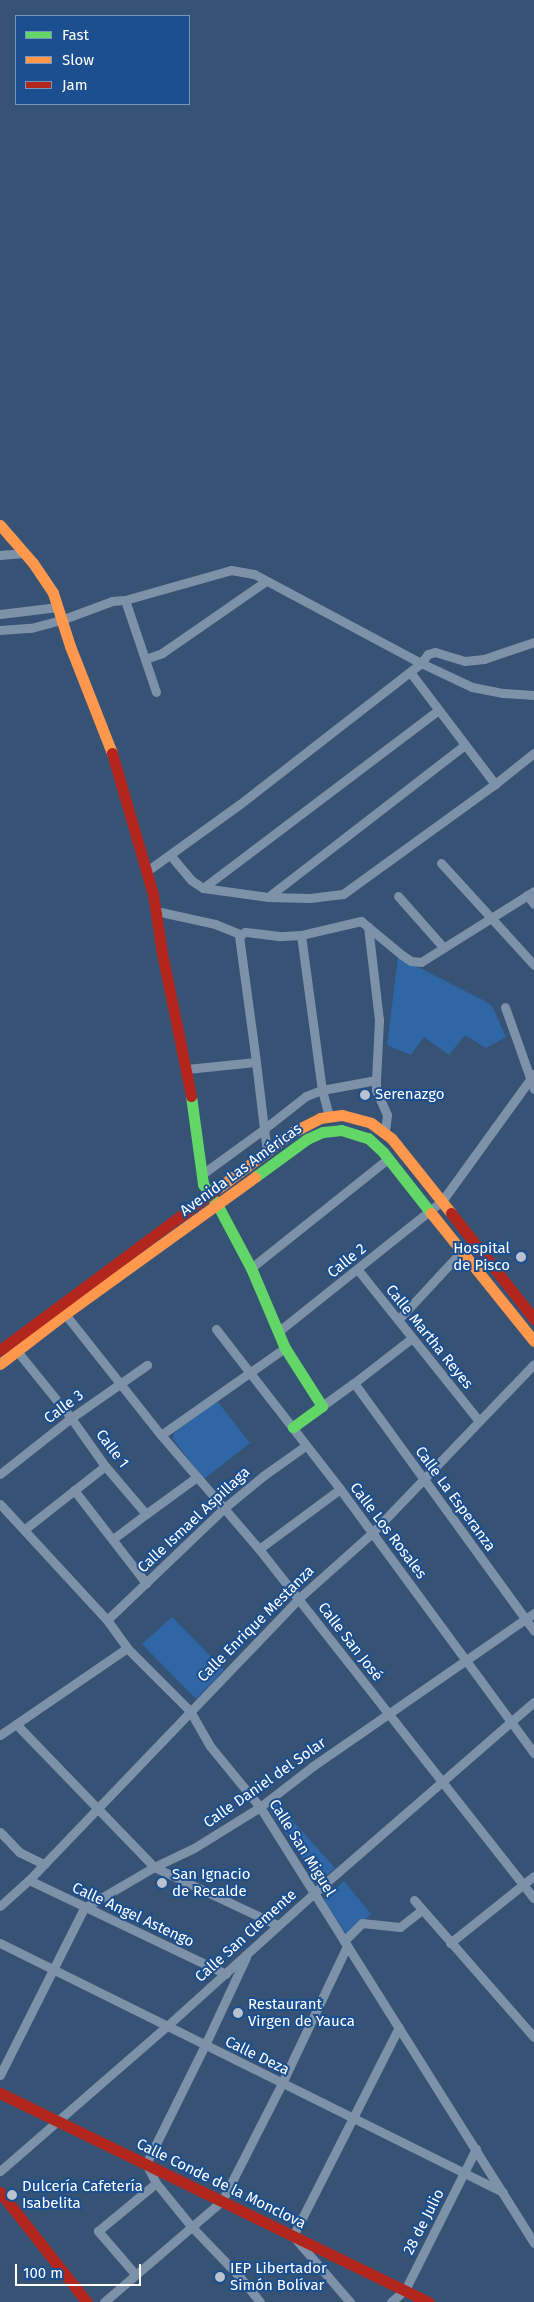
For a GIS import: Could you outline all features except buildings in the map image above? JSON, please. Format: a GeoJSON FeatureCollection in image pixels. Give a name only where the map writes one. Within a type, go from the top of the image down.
{"type":"FeatureCollection","features":[{"type":"Feature","properties":{"kind":"main road"},"geometry":{"type":"LineString","coordinates":[[0,525],[48,584],[110,747],[129,817],[147,871],[156,911],[187,1069],[204,1186],[218,1206],[251,1268],[286,1348],[322,1406],[293,1427]]}},
{"type":"Feature","properties":{"kind":"main road","name":"Avenida Las Américas"},"geometry":{"type":"LineString","coordinates":[[0,1350],[293,1132],[320,1118],[342,1115],[362,1119],[385,1132],[442,1201],[534,1319]]}},
{"type":"Feature","properties":{"kind":"main road","name":"Avenida Las Américas"},"geometry":{"type":"LineString","coordinates":[[0,1364],[65,1314],[218,1206],[236,1190],[303,1142],[323,1132],[341,1130],[359,1134],[376,1144],[389,1158],[534,1341]]}},
{"type":"Feature","properties":{"kind":"main road","name":"Calle Conde de la Monclova"},"geometry":{"type":"LineString","coordinates":[[0,2093],[429,2302]]}},
{"type":"Feature","properties":{"kind":"main road"},"geometry":{"type":"LineString","coordinates":[[0,2192],[87,2302]]}},
{"type":"Feature","properties":{"kind":"street"},"geometry":{"type":"LineString","coordinates":[[0,555],[24,553]]}},
{"type":"Feature","properties":{"kind":"street"},"geometry":{"type":"LineString","coordinates":[[0,630],[31,628],[61,620],[112,601],[125,600],[231,570],[254,574],[472,687],[504,693],[534,695]]}},
{"type":"Feature","properties":{"kind":"street"},"geometry":{"type":"LineString","coordinates":[[144,659],[162,653],[266,581]]}},
{"type":"Feature","properties":{"kind":"street"},"geometry":{"type":"LineString","coordinates":[[125,600],[156,692]]}},
{"type":"Feature","properties":{"kind":"street"},"geometry":{"type":"LineString","coordinates":[[0,614],[58,607]]}},
{"type":"Feature","properties":{"kind":"street"},"geometry":{"type":"LineString","coordinates":[[524,647],[534,635]]}},
{"type":"Feature","properties":{"kind":"street"},"geometry":{"type":"LineString","coordinates":[[147,871],[171,856],[410,672],[428,654],[435,652],[465,660],[484,659],[524,647],[534,642]]}},
{"type":"Feature","properties":{"kind":"street"},"geometry":{"type":"LineString","coordinates":[[410,672],[495,784]]}},
{"type":"Feature","properties":{"kind":"street"},"geometry":{"type":"LineString","coordinates":[[203,888],[438,710]]}},
{"type":"Feature","properties":{"kind":"street"},"geometry":{"type":"LineString","coordinates":[[268,897],[465,745]]}},
{"type":"Feature","properties":{"kind":"street"},"geometry":{"type":"LineString","coordinates":[[171,856],[192,880],[203,888],[268,897],[310,898],[343,894],[534,754]]}},
{"type":"Feature","properties":{"kind":"street"},"geometry":{"type":"LineString","coordinates":[[441,863],[534,965]]}},
{"type":"Feature","properties":{"kind":"street"},"geometry":{"type":"LineString","coordinates":[[156,911],[215,924],[240,934],[301,935],[361,921],[411,961],[421,962],[531,892],[534,904]]}},
{"type":"Feature","properties":{"kind":"street"},"geometry":{"type":"LineString","coordinates":[[398,896],[444,948]]}},
{"type":"Feature","properties":{"kind":"street"},"geometry":{"type":"LineString","coordinates":[[368,926],[379,1020],[376,1090],[387,1116],[385,1132]]}},
{"type":"Feature","properties":{"kind":"street"},"geometry":{"type":"LineString","coordinates":[[240,934],[267,1151]]}},
{"type":"Feature","properties":{"kind":"street"},"geometry":{"type":"LineString","coordinates":[[301,935],[322,1090],[329,1116]]}},
{"type":"Feature","properties":{"kind":"street"},"geometry":{"type":"LineString","coordinates":[[505,1007],[532,1077],[534,1089]]}},
{"type":"Feature","properties":{"kind":"street"},"geometry":{"type":"LineString","coordinates":[[187,1069],[256,1062]]}},
{"type":"Feature","properties":{"kind":"street","name":"Calle 2"},"geometry":{"type":"LineString","coordinates":[[279,1331],[358,1270],[442,1201],[532,1077]]}},
{"type":"Feature","properties":{"kind":"street"},"geometry":{"type":"LineString","coordinates":[[201,1175],[306,1096],[322,1090],[376,1080]]}},
{"type":"Feature","properties":{"kind":"street"},"geometry":{"type":"LineString","coordinates":[[251,1268],[389,1158]]}},
{"type":"Feature","properties":{"kind":"street"},"geometry":{"type":"LineString","coordinates":[[398,1320],[462,1251]]}},
{"type":"Feature","properties":{"kind":"street","name":"Calle Martha Reyes"},"geometry":{"type":"LineString","coordinates":[[358,1270],[479,1421]]}},
{"type":"Feature","properties":{"kind":"street","name":"Calle San José"},"geometry":{"type":"LineString","coordinates":[[65,1314],[161,1435],[259,1549],[534,1898]]}},
{"type":"Feature","properties":{"kind":"street","name":"Calle Los Rosales"},"geometry":{"type":"LineString","coordinates":[[216,1329],[340,1489],[534,1752]]}},
{"type":"Feature","properties":{"kind":"street"},"geometry":{"type":"LineString","coordinates":[[322,1406],[412,1338]]}},
{"type":"Feature","properties":{"kind":"street"},"geometry":{"type":"LineString","coordinates":[[161,1435],[250,1371],[286,1348]]}},
{"type":"Feature","properties":{"kind":"street","name":"Calle 1"},"geometry":{"type":"LineString","coordinates":[[17,1351],[71,1418],[105,1466],[146,1514]]}},
{"type":"Feature","properties":{"kind":"street","name":"Calle Enrique Mestanza"},"geometry":{"type":"LineString","coordinates":[[0,1906],[29,1880],[96,1807],[298,1599],[372,1533],[534,1364]]}},
{"type":"Feature","properties":{"kind":"street","name":"Calle 3"},"geometry":{"type":"LineString","coordinates":[[0,1474],[71,1418],[147,1365]]}},
{"type":"Feature","properties":{"kind":"street","name":"Calle La Esperanza"},"geometry":{"type":"LineString","coordinates":[[354,1383],[534,1631]]}},
{"type":"Feature","properties":{"kind":"street","name":"Calle Ismael Aspillaga"},"geometry":{"type":"LineString","coordinates":[[107,1620],[223,1509],[263,1476],[305,1446]]}},
{"type":"Feature","properties":{"kind":"street"},"geometry":{"type":"LineString","coordinates":[[25,1528],[105,1466]]}},
{"type":"Feature","properties":{"kind":"street"},"geometry":{"type":"LineString","coordinates":[[113,1539],[197,1477]]}},
{"type":"Feature","properties":{"kind":"street"},"geometry":{"type":"LineString","coordinates":[[259,1549],[340,1489]]}},
{"type":"Feature","properties":{"kind":"street"},"geometry":{"type":"LineString","coordinates":[[74,1490],[146,1583]]}},
{"type":"Feature","properties":{"kind":"street","name":"Calle San Miguel"},"geometry":{"type":"LineString","coordinates":[[0,1504],[25,1528],[107,1620],[127,1648],[190,1710],[210,1746],[260,1807],[534,2243]]}},
{"type":"Feature","properties":{"kind":"street","name":"Calle Daniel del Solar"},"geometry":{"type":"LineString","coordinates":[[84,1908],[154,1867],[194,1848],[260,1807],[313,1766],[534,1613]]}},
{"type":"Feature","properties":{"kind":"street"},"geometry":{"type":"LineString","coordinates":[[0,1736],[127,1648]]}},
{"type":"Feature","properties":{"kind":"street","name":"Calle San Clemente"},"geometry":{"type":"LineString","coordinates":[[0,2171],[226,1974],[277,1925],[534,1702]]}},
{"type":"Feature","properties":{"kind":"street"},"geometry":{"type":"LineString","coordinates":[[16,1724],[154,1867],[277,1925]]}},
{"type":"Feature","properties":{"kind":"street"},"geometry":{"type":"LineString","coordinates":[[0,1832],[19,1852],[44,1864]]}},
{"type":"Feature","properties":{"kind":"street"},"geometry":{"type":"LineString","coordinates":[[450,1943],[534,1876]]}},
{"type":"Feature","properties":{"kind":"street","name":"Calle Angel Astengo"},"geometry":{"type":"LineString","coordinates":[[29,1880],[84,1908],[226,1974]]}},
{"type":"Feature","properties":{"kind":"street"},"geometry":{"type":"LineString","coordinates":[[414,1900],[534,2037]]}},
{"type":"Feature","properties":{"kind":"street"},"geometry":{"type":"LineString","coordinates":[[0,2075],[84,1908]]}},
{"type":"Feature","properties":{"kind":"street"},"geometry":{"type":"LineString","coordinates":[[104,2302],[222,2201],[282,2083],[346,1943],[362,1924],[400,1927],[422,1910]]}},
{"type":"Feature","properties":{"kind":"street","name":"Calle Deza"},"geometry":{"type":"LineString","coordinates":[[0,1943],[503,2193]]}},
{"type":"Feature","properties":{"kind":"street"},"geometry":{"type":"LineString","coordinates":[[248,1953],[205,2046],[146,2164],[156,2183],[191,2226],[239,2276],[260,2302]]}},
{"type":"Feature","properties":{"kind":"street"},"geometry":{"type":"LineString","coordinates":[[350,2302],[293,2236],[399,2027]]}},
{"type":"Feature","properties":{"kind":"street","name":"28 de Julio"},"geometry":{"type":"LineString","coordinates":[[391,2302],[405,2290],[476,2149]]}},
{"type":"Feature","properties":{"kind":"street"},"geometry":{"type":"LineString","coordinates":[[135,2274],[98,2231],[156,2183]]}},
{"type":"Feature","properties":{"kind":"shaded area"},"geometry":{"type":"Polygon","coordinates":[[[398,957],[492,1006],[506,1037],[486,1048],[465,1035],[449,1055],[424,1037],[411,1055],[387,1045],[398,957]]]}},
{"type":"Feature","properties":{"kind":"shaded area"},"geometry":{"type":"Polygon","coordinates":[[[217,1401],[250,1443],[204,1479],[173,1439],[174,1433],[217,1401]]]}},
{"type":"Feature","properties":{"kind":"shaded area"},"geometry":{"type":"Polygon","coordinates":[[[172,1617],[224,1670],[196,1699],[142,1644],[172,1617]]]}},
{"type":"Feature","properties":{"kind":"shaded area"},"geometry":{"type":"Polygon","coordinates":[[[275,1801],[335,1868],[319,1882],[267,1806],[275,1801]]]}},
{"type":"Feature","properties":{"kind":"shaded area"},"geometry":{"type":"Polygon","coordinates":[[[344,1881],[371,1914],[347,1935],[324,1900],[344,1881]]]}},
{"type":"Feature","properties":{"kind":"traffic: fast"},"geometry":{"type":"LineString","coordinates":[[191,1096],[203,1184],[218,1206],[251,1268],[285,1348],[322,1406],[293,1427]]}},
{"type":"Feature","properties":{"kind":"traffic: fast"},"geometry":{"type":"LineString","coordinates":[[255,1177],[307,1139],[323,1132],[341,1130],[368,1138],[383,1152],[431,1213]]}},
{"type":"Feature","properties":{"kind":"traffic: slow"},"geometry":{"type":"LineString","coordinates":[[0,525],[33,563],[53,593],[70,646],[112,753]]}},
{"type":"Feature","properties":{"kind":"traffic: slow"},"geometry":{"type":"LineString","coordinates":[[217,1189],[293,1132],[320,1118],[342,1115],[371,1123],[392,1139],[451,1213]]}},
{"type":"Feature","properties":{"kind":"traffic: slow"},"geometry":{"type":"LineString","coordinates":[[0,1364],[65,1314],[255,1177]]}},
{"type":"Feature","properties":{"kind":"traffic: slow"},"geometry":{"type":"LineString","coordinates":[[431,1213],[534,1341]]}},
{"type":"Feature","properties":{"kind":"traffic: jam"},"geometry":{"type":"LineString","coordinates":[[112,753],[153,894],[162,953],[191,1096]]}},
{"type":"Feature","properties":{"kind":"traffic: jam"},"geometry":{"type":"LineString","coordinates":[[0,1350],[217,1189]]}},
{"type":"Feature","properties":{"kind":"traffic: jam"},"geometry":{"type":"LineString","coordinates":[[451,1213],[534,1319]]}},
{"type":"Feature","properties":{"kind":"traffic: jam"},"geometry":{"type":"LineString","coordinates":[[0,2093],[429,2302]]}},
{"type":"Feature","properties":{"kind":"traffic: jam"},"geometry":{"type":"LineString","coordinates":[[0,2192],[87,2302]]}},
{"type":"Feature","properties":{"kind":"place","name":"Serenazgo"},"geometry":{"type":"Point","coordinates":[365,1095]}},
{"type":"Feature","properties":{"kind":"place","name":"Hospital de Pisco"},"geometry":{"type":"Point","coordinates":[521,1257]}},
{"type":"Feature","properties":{"kind":"place","name":"San Ignacio de Recalde"},"geometry":{"type":"Point","coordinates":[162,1883]}},
{"type":"Feature","properties":{"kind":"place","name":"Restaurant Virgen de Yauca"},"geometry":{"type":"Point","coordinates":[238,2013]}},
{"type":"Feature","properties":{"kind":"place","name":"Dulcería Cafetería Isabelita"},"geometry":{"type":"Point","coordinates":[12,2195]}},
{"type":"Feature","properties":{"kind":"place","name":"IEP Libertador Simón Bolívar"},"geometry":{"type":"Point","coordinates":[220,2277]}}]}
